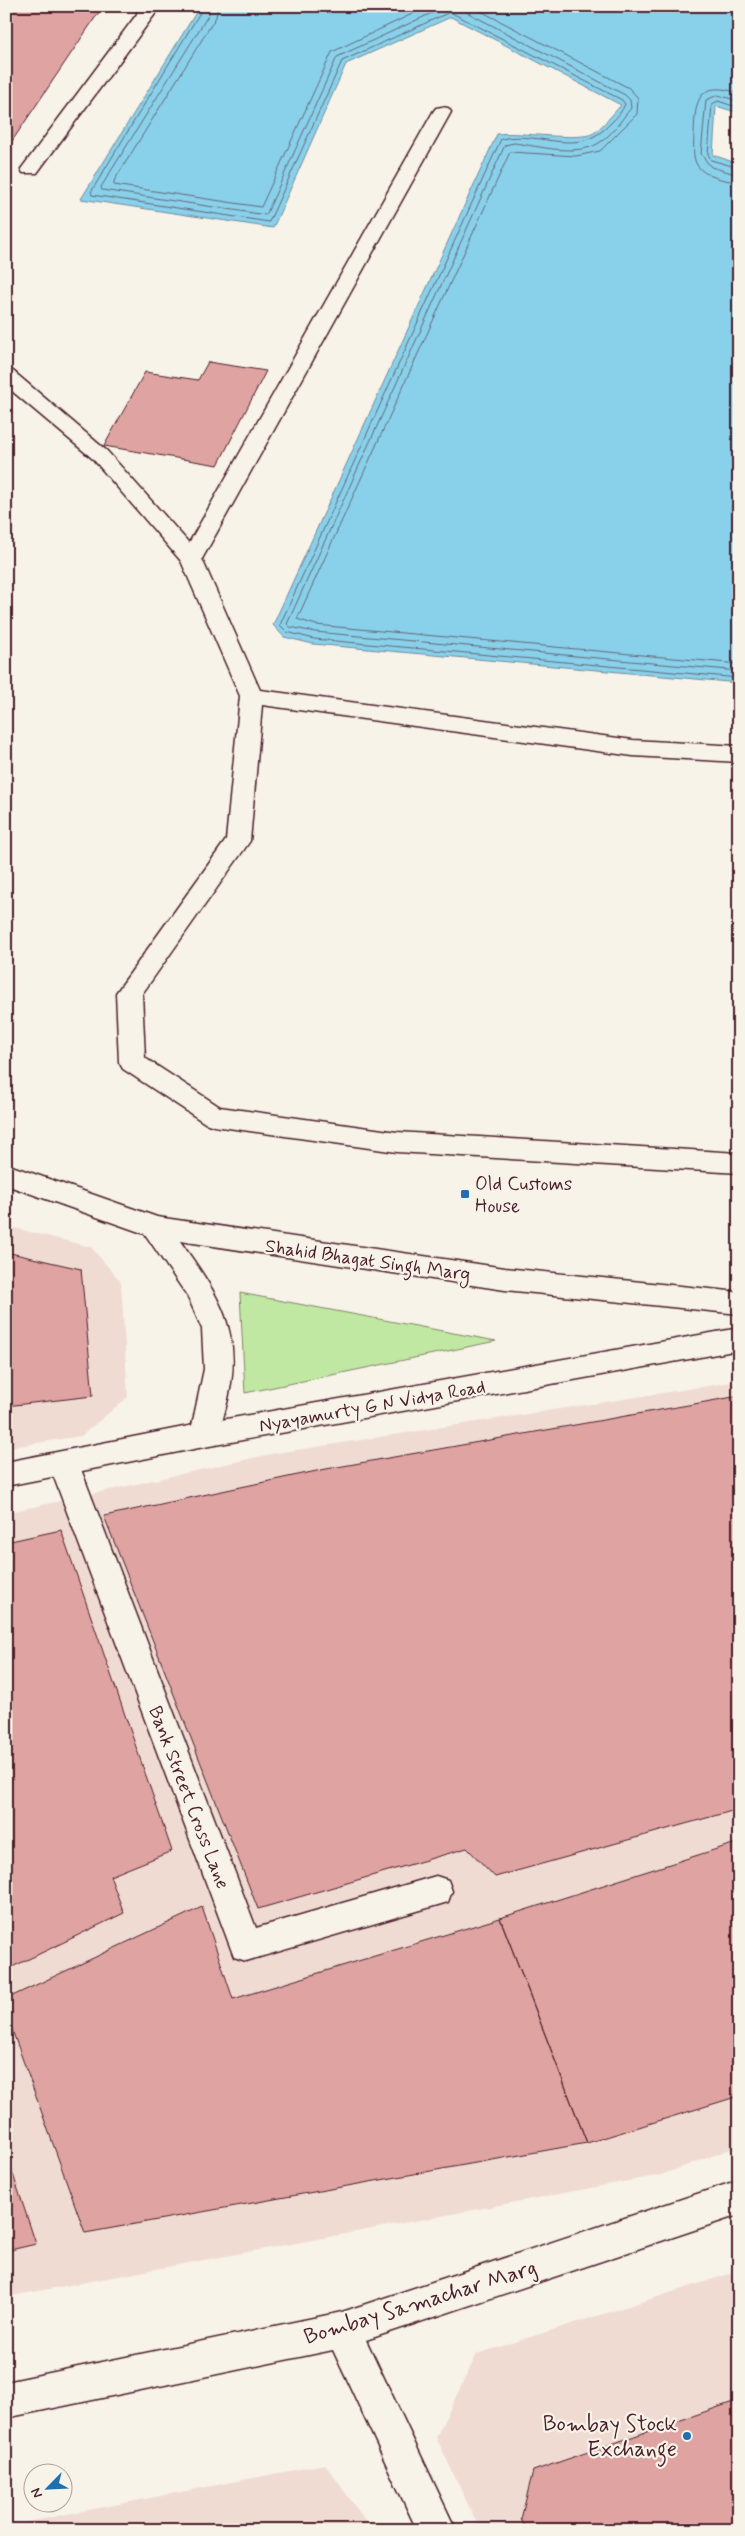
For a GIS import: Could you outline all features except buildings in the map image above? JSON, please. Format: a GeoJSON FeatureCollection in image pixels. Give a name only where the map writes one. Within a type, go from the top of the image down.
{"type":"FeatureCollection","features":[{"type":"Feature","properties":{"kind":"street"},"geometry":{"type":"LineString","coordinates":[[30,169],[146,14],[147,6]]}},
{"type":"Feature","properties":{"kind":"street"},"geometry":{"type":"LineString","coordinates":[[191,559],[442,112]]}},
{"type":"Feature","properties":{"kind":"street"},"geometry":{"type":"LineString","coordinates":[[6,375],[100,455],[191,559],[251,696],[238,840],[129,993],[132,1062],[214,1116],[397,1142],[739,1163]]}},
{"type":"Feature","properties":{"kind":"street"},"geometry":{"type":"LineString","coordinates":[[251,696],[633,748],[739,754]]}},
{"type":"Feature","properties":{"kind":"street","name":"Shahid Bhagat Singh Marg"},"geometry":{"type":"LineString","coordinates":[[6,1174],[155,1227],[505,1279],[739,1303]]}},
{"type":"Feature","properties":{"kind":"street"},"geometry":{"type":"LineString","coordinates":[[155,1227],[202,1298],[216,1329],[219,1364],[214,1399],[204,1435]]}},
{"type":"Feature","properties":{"kind":"street","name":"Nyayamurty G N Vidya Road"},"geometry":{"type":"LineString","coordinates":[[6,1474],[204,1435],[739,1339]]}},
{"type":"Feature","properties":{"kind":"street","name":"Bank Street Cross Lane"},"geometry":{"type":"LineString","coordinates":[[64,1464],[246,1946],[436,1891]]}},
{"type":"Feature","properties":{"kind":"street","name":"Bombay Samachar Marg"},"geometry":{"type":"LineString","coordinates":[[6,2400],[342,2330],[739,2197]]}},
{"type":"Feature","properties":{"kind":"street"},"geometry":{"type":"LineString","coordinates":[[342,2330],[437,2530]]}},
{"type":"Feature","properties":{"kind":"shaded area"},"geometry":{"type":"Polygon","coordinates":[[[6,1226],[91,1247],[121,1282],[128,1397],[81,1436],[6,1448],[6,1226]]]}},
{"type":"Feature","properties":{"kind":"shaded area"},"geometry":{"type":"Polygon","coordinates":[[[739,1381],[739,2146],[661,2175],[6,2297],[6,1513],[271,1454],[739,1381]]]}},
{"type":"Feature","properties":{"kind":"shaded area"},"geometry":{"type":"Polygon","coordinates":[[[739,2271],[739,2530],[480,2530],[436,2437],[477,2354],[739,2271]]]}},
{"type":"Feature","properties":{"kind":"shaded area"},"geometry":{"type":"Polygon","coordinates":[[[325,2464],[372,2530],[6,2530],[6,2526],[325,2464]]]}},
{"type":"Feature","properties":{"kind":"green space"},"geometry":{"type":"Polygon","coordinates":[[[240,1293],[496,1341],[245,1393],[240,1293]]]}},
{"type":"Feature","properties":{"kind":"water"},"geometry":{"type":"Polygon","coordinates":[[[200,6],[739,6],[739,113],[716,106],[713,155],[739,164],[739,683],[313,644],[284,637],[273,625],[497,134],[587,136],[594,133],[621,105],[451,17],[346,64],[273,228],[81,199],[200,6]]]}},
{"type":"Feature","properties":{"kind":"place","name":"Old Customs House"},"geometry":{"type":"Point","coordinates":[465,1194]}},
{"type":"Feature","properties":{"kind":"place","name":"Bombay Stock Exchange"},"geometry":{"type":"Point","coordinates":[687,2436]}}]}
